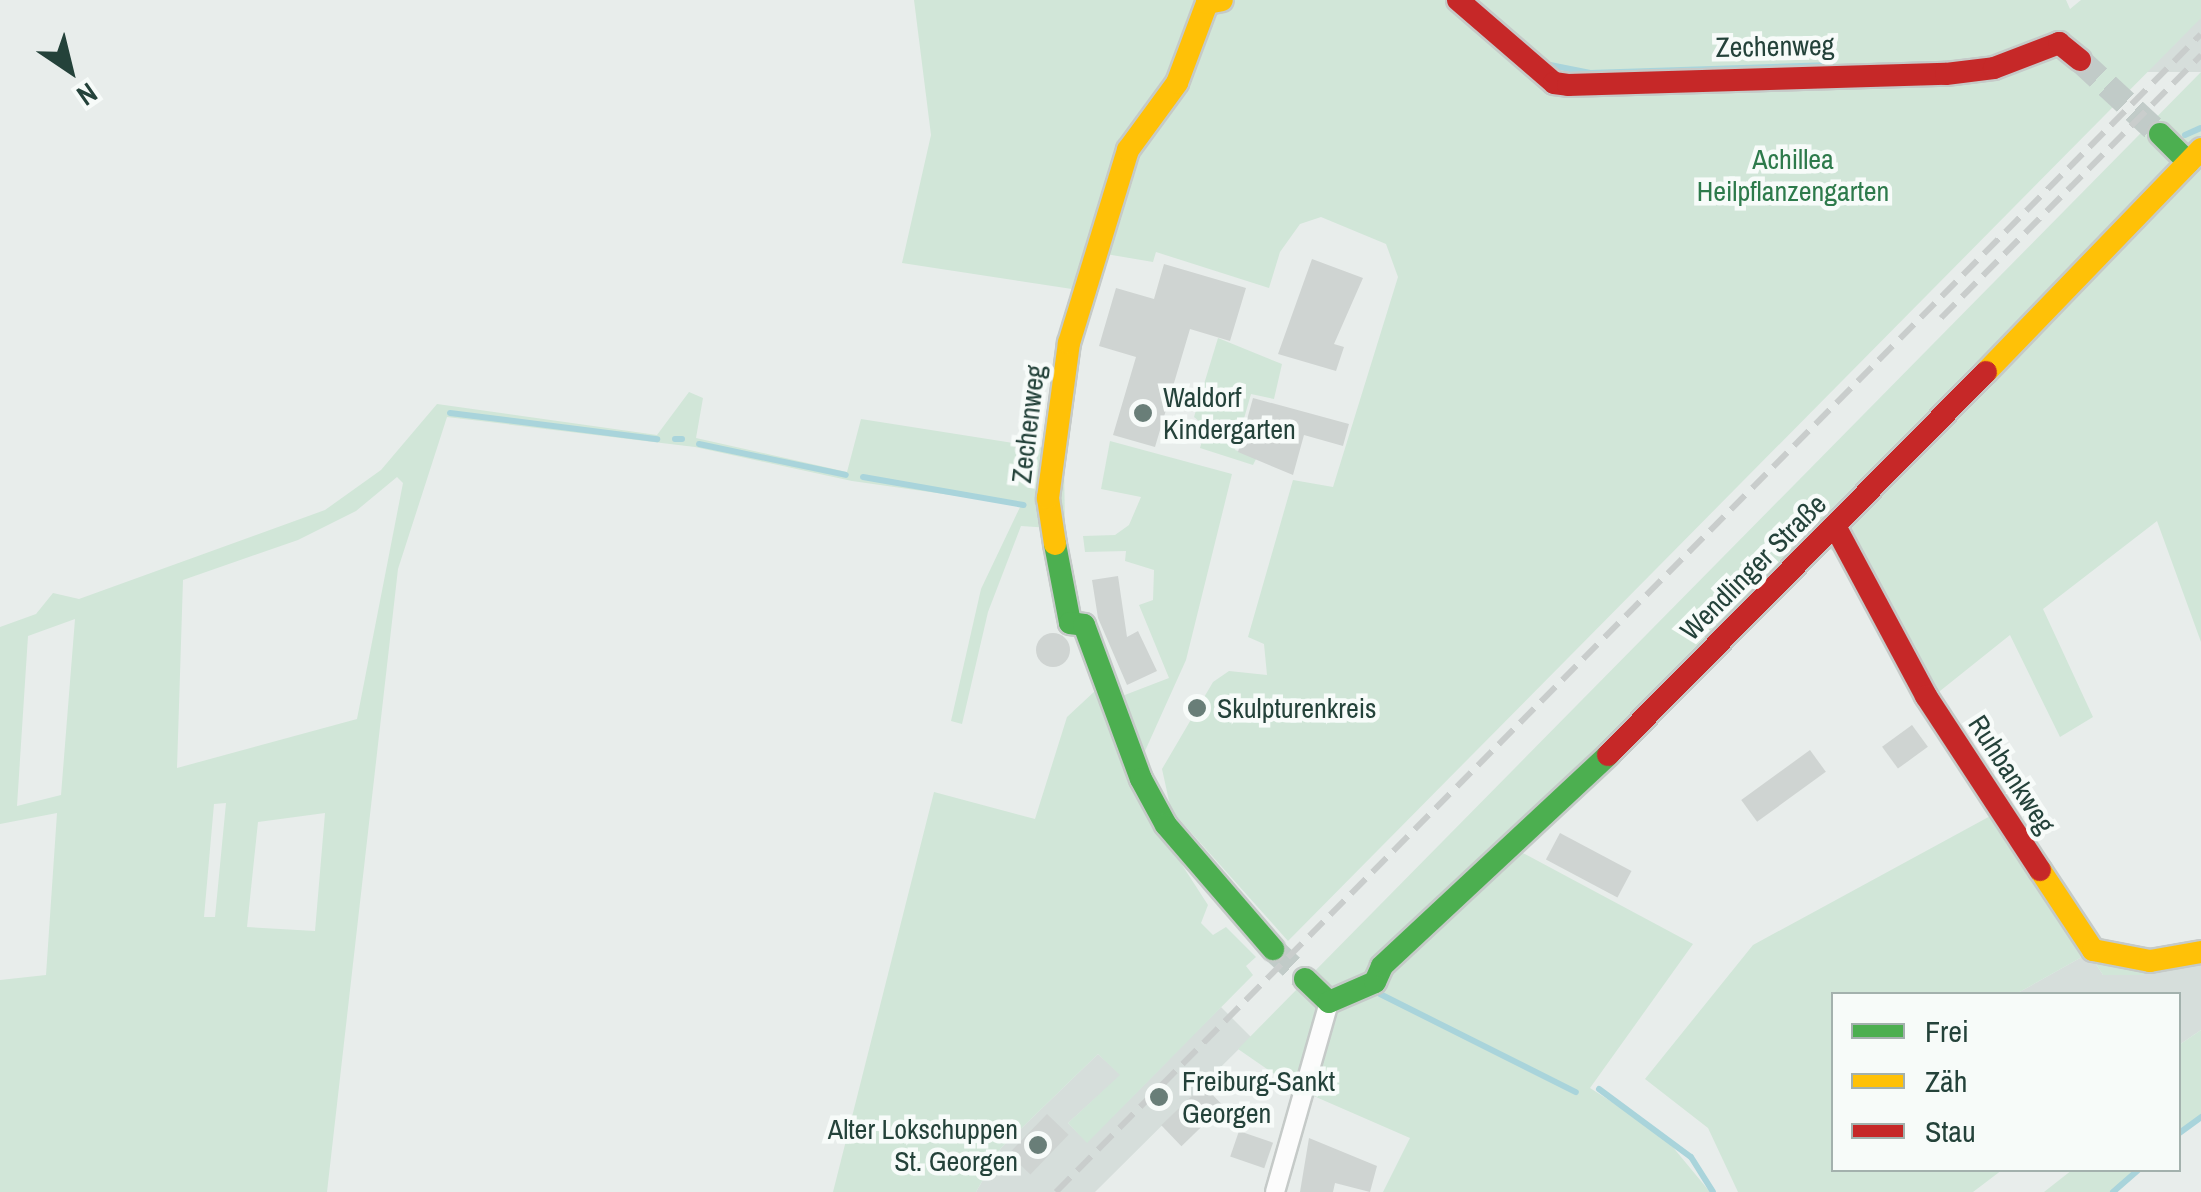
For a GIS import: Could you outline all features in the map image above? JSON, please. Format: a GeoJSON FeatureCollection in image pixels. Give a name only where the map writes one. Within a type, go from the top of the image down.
{"type":"FeatureCollection","features":[{"type":"Feature","properties":{"kind":"street","name":"Zechenweg"},"geometry":{"type":"LineString","coordinates":[[1222,0],[1207,4],[1178,83],[1128,150],[1069,343],[1048,498],[1064,606],[1070,623],[1084,625],[1141,779],[1166,826],[1273,949]]}},
{"type":"Feature","properties":{"kind":"street","name":"Zechenweg"},"geometry":{"type":"LineString","coordinates":[[1458,0],[1554,83],[1568,85],[1946,74],[1994,68],[2059,43],[2080,60]]}},
{"type":"Feature","properties":{"kind":"street"},"geometry":{"type":"LineString","coordinates":[[2160,134],[2194,155]]}},
{"type":"Feature","properties":{"kind":"street","name":"Wendlinger Straße"},"geometry":{"type":"LineString","coordinates":[[1329,1002],[1375,982],[1382,966],[1522,841],[1836,528],[2194,155]]}},
{"type":"Feature","properties":{"kind":"street","name":"Ruhbankweg"},"geometry":{"type":"LineString","coordinates":[[1836,528],[1926,696],[2093,950],[2150,961],[2201,952]]}},
{"type":"Feature","properties":{"kind":"street"},"geometry":{"type":"LineString","coordinates":[[1275,1192],[1329,1002],[1304,979]]}},
{"type":"Feature","properties":{"kind":"shaded area"},"geometry":{"type":"Polygon","coordinates":[[[933,18],[2201,18],[2201,72],[933,72],[933,18]]]}},
{"type":"Feature","properties":{"kind":"shaded area"},"geometry":{"type":"Polygon","coordinates":[[[2089,953],[2103,975],[2144,975],[2144,966],[2201,960],[2201,1030],[2181,1044],[2181,992],[2020,992],[2089,953]]]}},
{"type":"Feature","properties":{"kind":"shaded area"},"geometry":{"type":"Polygon","coordinates":[[[1221,1007],[1251,1037],[1095,1192],[976,1192],[1001,1148],[1098,1054],[1121,1075],[1068,1123],[1087,1142],[1221,1007]]]}},
{"type":"Feature","properties":{"kind":"green space","name":"Achillea Heilpflanzengarten"},"geometry":{"type":"Polygon","coordinates":[[[914,0],[2066,0],[2070,9],[2081,0],[2201,0],[2201,18],[1288,941],[1171,810],[1162,769],[1213,682],[1229,671],[1267,675],[1264,644],[1248,637],[1293,480],[1333,487],[1398,277],[1386,244],[1321,217],[1300,224],[1280,252],[1269,288],[1156,252],[1153,262],[1106,254],[1083,338],[1064,461],[1065,529],[1021,526],[988,612],[962,724],[951,721],[981,589],[1021,505],[852,481],[695,447],[447,417],[398,569],[327,1192],[0,1192],[0,980],[46,975],[57,813],[0,824],[0,627],[36,614],[53,593],[79,599],[325,510],[381,470],[437,404],[657,435],[689,392],[703,398],[696,438],[847,472],[861,419],[1045,448],[1072,289],[902,263],[931,135],[914,0]],[[397,477],[356,511],[298,540],[183,580],[177,768],[357,719],[403,483],[397,477]],[[75,619],[28,636],[17,806],[61,795],[75,619]],[[226,803],[214,804],[204,917],[215,917],[226,803]],[[325,813],[258,822],[247,927],[315,931],[325,813]]]}},
{"type":"Feature","properties":{"kind":"green space"},"geometry":{"type":"Polygon","coordinates":[[[2201,72],[2201,642],[2157,521],[2043,609],[2093,717],[2060,737],[2010,635],[1935,695],[2096,942],[2144,967],[2145,975],[2103,975],[2089,953],[2020,992],[1831,992],[1831,1172],[1999,1172],[1973,1192],[1738,1192],[1708,1128],[1645,1079],[1753,945],[1994,814],[1838,553],[1822,546],[1521,852],[1693,944],[1590,1088],[1662,1134],[1710,1192],[1383,1192],[1410,1138],[1293,1087],[1238,1049],[2201,72]]]}},
{"type":"Feature","properties":{"kind":"green space"},"geometry":{"type":"Polygon","coordinates":[[[1218,338],[1282,364],[1274,399],[1251,394],[1235,450],[1257,457],[1253,465],[1200,448],[1206,427],[1194,417],[1218,338]]]}},
{"type":"Feature","properties":{"kind":"green space"},"geometry":{"type":"Polygon","coordinates":[[[1110,441],[1232,474],[1186,660],[1145,751],[1117,698],[1169,678],[1139,605],[1153,600],[1154,570],[1125,561],[1126,551],[1085,552],[1083,536],[1115,535],[1129,525],[1141,497],[1101,489],[1110,441]]]}},
{"type":"Feature","properties":{"kind":"green space"},"geometry":{"type":"Polygon","coordinates":[[[1096,690],[1129,783],[1208,905],[1201,923],[1213,935],[1226,927],[1256,957],[1246,966],[1253,975],[1087,1143],[1068,1123],[1120,1075],[1098,1054],[1001,1148],[976,1192],[833,1192],[934,792],[1035,819],[1067,717],[1096,690]]]}},
{"type":"Feature","properties":{"kind":"green space"},"geometry":{"type":"Polygon","coordinates":[[[2201,1030],[2201,1117],[2181,1132],[2181,1044],[2201,1030]]]}},
{"type":"Feature","properties":{"kind":"green space"},"geometry":{"type":"Polygon","coordinates":[[[2069,1172],[2136,1172],[2113,1192],[2044,1192],[2069,1172]]]}},
{"type":"Feature","properties":{"kind":"building"},"geometry":{"type":"Polygon","coordinates":[[[1312,259],[1363,278],[1334,344],[1344,347],[1336,371],[1278,354],[1312,259]]]}},
{"type":"Feature","properties":{"kind":"building"},"geometry":{"type":"Polygon","coordinates":[[[1164,264],[1246,288],[1230,341],[1190,329],[1155,447],[1113,435],[1136,357],[1099,346],[1116,288],[1154,299],[1164,264]]]}},
{"type":"Feature","properties":{"kind":"building"},"geometry":{"type":"Polygon","coordinates":[[[1253,398],[1349,424],[1343,446],[1304,435],[1293,475],[1238,452],[1253,398]]]}},
{"type":"Feature","properties":{"kind":"building"},"geometry":{"type":"Polygon","coordinates":[[[1118,576],[1127,637],[1138,631],[1157,671],[1127,685],[1098,618],[1092,580],[1118,576]]]}},
{"type":"Feature","properties":{"kind":"building"},"geometry":{"type":"Polygon","coordinates":[[[1053,633],[1065,638],[1070,650],[1065,662],[1053,667],[1041,662],[1036,650],[1041,638],[1053,633]]]}},
{"type":"Feature","properties":{"kind":"building"},"geometry":{"type":"Polygon","coordinates":[[[1912,725],[1928,747],[1898,769],[1882,747],[1912,725]]]}},
{"type":"Feature","properties":{"kind":"building"},"geometry":{"type":"Polygon","coordinates":[[[1810,750],[1826,772],[1757,822],[1741,800],[1810,750]]]}},
{"type":"Feature","properties":{"kind":"building"},"geometry":{"type":"Polygon","coordinates":[[[1560,833],[1632,871],[1617,898],[1546,859],[1560,833]]]}},
{"type":"Feature","properties":{"kind":"building"},"geometry":{"type":"Polygon","coordinates":[[[1203,1085],[1223,1106],[1181,1146],[1161,1125],[1203,1085]]]}},
{"type":"Feature","properties":{"kind":"building","name":"Alter Lokschuppen St. Georgen"},"geometry":{"type":"Polygon","coordinates":[[[1047,1114],[1069,1135],[1030,1174],[1009,1154],[1047,1114]]]}},
{"type":"Feature","properties":{"kind":"building"},"geometry":{"type":"Polygon","coordinates":[[[1239,1131],[1273,1143],[1264,1168],[1230,1157],[1239,1131]]]}},
{"type":"Feature","properties":{"kind":"building"},"geometry":{"type":"Polygon","coordinates":[[[1309,1138],[1377,1166],[1370,1192],[1335,1183],[1333,1192],[1300,1192],[1309,1138]]]}},
{"type":"Feature","properties":{"kind":"waterway"},"geometry":{"type":"LineString","coordinates":[[1550,65],[1590,73],[1832,65]]}},
{"type":"Feature","properties":{"kind":"waterway"},"geometry":{"type":"LineString","coordinates":[[2185,135],[2201,128]]}},
{"type":"Feature","properties":{"kind":"waterway"},"geometry":{"type":"LineString","coordinates":[[450,413],[657,439]]}},
{"type":"Feature","properties":{"kind":"waterway"},"geometry":{"type":"LineString","coordinates":[[675,439],[682,439]]}},
{"type":"Feature","properties":{"kind":"waterway"},"geometry":{"type":"LineString","coordinates":[[699,444],[846,475]]}},
{"type":"Feature","properties":{"kind":"waterway"},"geometry":{"type":"LineString","coordinates":[[863,477],[1024,505]]}},
{"type":"Feature","properties":{"kind":"waterway"},"geometry":{"type":"LineString","coordinates":[[1380,994],[1576,1092]]}},
{"type":"Feature","properties":{"kind":"waterway"},"geometry":{"type":"LineString","coordinates":[[1599,1089],[1691,1157],[1713,1192]]}},
{"type":"Feature","properties":{"kind":"waterway"},"geometry":{"type":"LineString","coordinates":[[2181,1132],[2201,1117]]}},
{"type":"Feature","properties":{"kind":"waterway"},"geometry":{"type":"LineString","coordinates":[[2113,1192],[2136,1172]]}},
{"type":"Feature","properties":{"kind":"tunnel"},"geometry":{"type":"LineString","coordinates":[[2080,60],[2160,134]]}},
{"type":"Feature","properties":{"kind":"tunnel"},"geometry":{"type":"LineString","coordinates":[[1273,949],[1305,979]]}},
{"type":"Feature","properties":{"kind":"railway"},"geometry":{"type":"LineString","coordinates":[[1056,1192],[2201,34]]}},
{"type":"Feature","properties":{"kind":"railway"},"geometry":{"type":"LineString","coordinates":[[1941,318],[2201,55]]}},
{"type":"Feature","properties":{"kind":"traffic: fast"},"geometry":{"type":"LineString","coordinates":[[2160,134],[2188,162]]}},
{"type":"Feature","properties":{"kind":"traffic: fast"},"geometry":{"type":"LineString","coordinates":[[1055,544],[1070,623],[1084,625],[1141,779],[1166,825],[1273,949]]}},
{"type":"Feature","properties":{"kind":"traffic: fast"},"geometry":{"type":"LineString","coordinates":[[1305,979],[1329,1002],[1375,982],[1382,966],[1608,755]]}},
{"type":"Feature","properties":{"kind":"traffic: slow"},"geometry":{"type":"LineString","coordinates":[[1055,544],[1048,498],[1069,343],[1128,150],[1177,83],[1207,3],[1222,0]]}},
{"type":"Feature","properties":{"kind":"traffic: slow"},"geometry":{"type":"LineString","coordinates":[[1986,372],[2201,149]]}},
{"type":"Feature","properties":{"kind":"traffic: slow"},"geometry":{"type":"LineString","coordinates":[[2040,870],[2093,950],[2150,961],[2201,952]]}},
{"type":"Feature","properties":{"kind":"traffic: jam"},"geometry":{"type":"LineString","coordinates":[[1458,0],[1554,83],[1568,85],[1946,74],[1994,68],[2059,43],[2080,60]]}},
{"type":"Feature","properties":{"kind":"traffic: jam"},"geometry":{"type":"LineString","coordinates":[[1608,755],[1986,372]]}},
{"type":"Feature","properties":{"kind":"traffic: jam"},"geometry":{"type":"LineString","coordinates":[[1836,528],[1926,696],[2040,870]]}},
{"type":"Feature","properties":{"kind":"place","name":"Waldorf Kindergarten"},"geometry":{"type":"Point","coordinates":[1143,413]}},
{"type":"Feature","properties":{"kind":"place","name":"Skulpturenkreis"},"geometry":{"type":"Point","coordinates":[1197,708]}},
{"type":"Feature","properties":{"kind":"place","name":"Freiburg-Sankt Georgen"},"geometry":{"type":"Point","coordinates":[1159,1097]}},
{"type":"Feature","properties":{"kind":"place","name":"Alter Lokschuppen St. Georgen"},"geometry":{"type":"Point","coordinates":[1038,1145]}}]}
